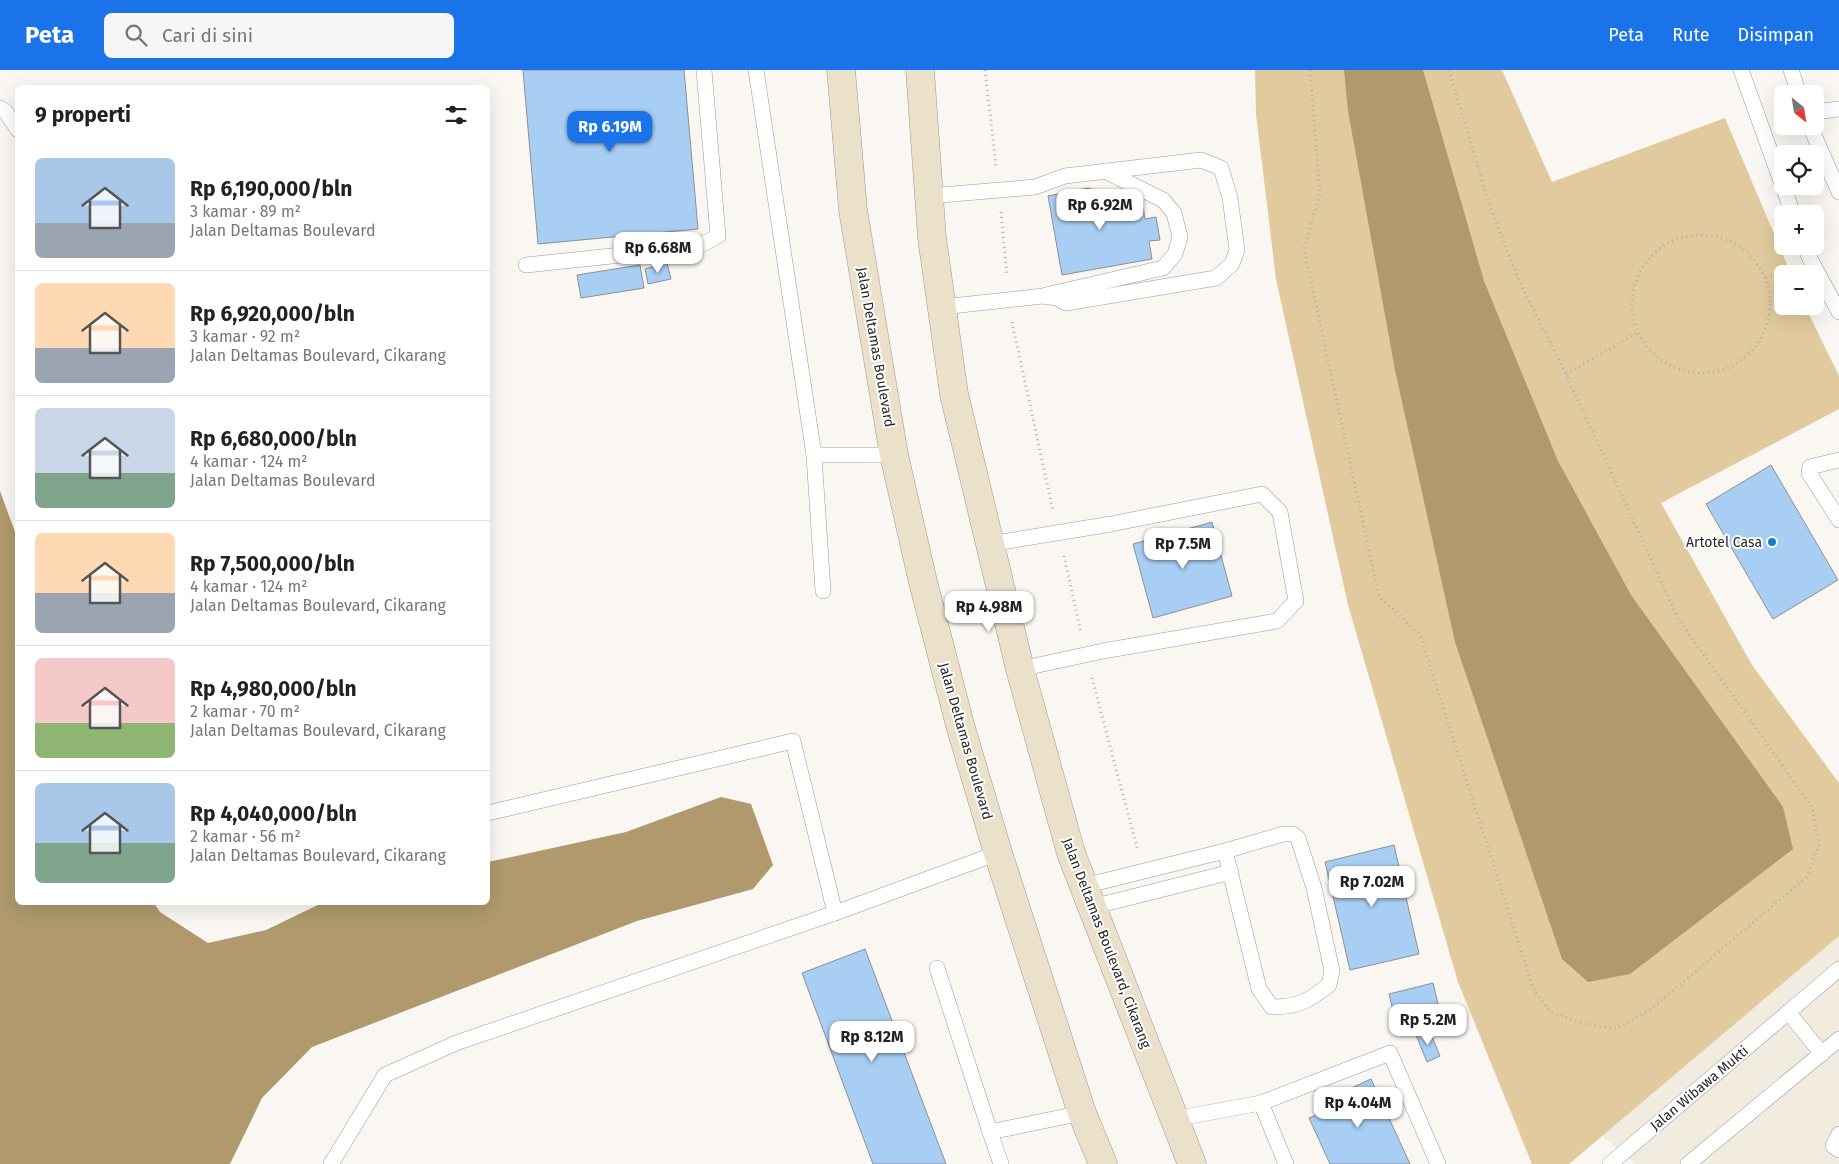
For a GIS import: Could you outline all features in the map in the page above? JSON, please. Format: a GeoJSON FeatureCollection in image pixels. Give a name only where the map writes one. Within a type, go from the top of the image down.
{"type":"FeatureCollection","features":[{"type":"Feature","properties":{"kind":"street","name":"Jalan Deltamas Boulevard"},"geometry":{"type":"LineString","coordinates":[[841,70],[853,210],[894,454],[923,582],[958,716],[998,854],[1082,1112],[1103,1164]]}},
{"type":"Feature","properties":{"kind":"street","name":"Jalan Deltamas Boulevard, Cikarang"},"geometry":{"type":"LineString","coordinates":[[920,70],[932,238],[954,394],[1020,669],[1071,853],[1192,1164]]}},
{"type":"Feature","properties":{"kind":"lane"},"geometry":{"type":"LineString","coordinates":[[526,265],[697,247],[718,236],[704,70]]}},
{"type":"Feature","properties":{"kind":"lane"},"geometry":{"type":"LineString","coordinates":[[756,70],[814,455],[823,591]]}},
{"type":"Feature","properties":{"kind":"lane"},"geometry":{"type":"LineString","coordinates":[[1740,70],[1774,161]]}},
{"type":"Feature","properties":{"kind":"lane"},"geometry":{"type":"LineString","coordinates":[[1791,70],[1796,85]]}},
{"type":"Feature","properties":{"kind":"lane"},"geometry":{"type":"LineString","coordinates":[[0,108],[5,111],[15,126]]}},
{"type":"Feature","properties":{"kind":"lane"},"geometry":{"type":"LineString","coordinates":[[1824,111],[1839,109]]}},
{"type":"Feature","properties":{"kind":"lane"},"geometry":{"type":"LineString","coordinates":[[1814,135],[1839,192]]}},
{"type":"Feature","properties":{"kind":"lane"},"geometry":{"type":"LineString","coordinates":[[929,196],[1035,187],[1065,176],[1201,160],[1221,168],[1230,198],[1237,250],[1232,264],[1216,278],[1066,303],[1057,298],[1042,296]]}},
{"type":"Feature","properties":{"kind":"lane"},"geometry":{"type":"LineString","coordinates":[[942,307],[1042,296],[1144,274],[1163,268],[1175,254],[1180,236],[1174,212],[1163,200],[1105,170]]}},
{"type":"Feature","properties":{"kind":"lane"},"geometry":{"type":"LineString","coordinates":[[1808,255],[1839,312]]}},
{"type":"Feature","properties":{"kind":"lane"},"geometry":{"type":"LineString","coordinates":[[814,455],[894,454]]}},
{"type":"Feature","properties":{"kind":"lane"},"geometry":{"type":"LineString","coordinates":[[1839,460],[1810,467],[1809,473],[1839,520]]}},
{"type":"Feature","properties":{"kind":"lane"},"geometry":{"type":"LineString","coordinates":[[990,544],[1262,494],[1280,512],[1296,601],[1277,621],[1086,654],[1020,669]]}},
{"type":"Feature","properties":{"kind":"lane"},"geometry":{"type":"LineString","coordinates":[[490,813],[793,741],[834,913]]}},
{"type":"Feature","properties":{"kind":"lane"},"geometry":{"type":"LineString","coordinates":[[1088,896],[1143,870],[1224,851],[1283,834],[1293,834],[1298,838],[1314,888],[1332,970],[1329,985],[1310,1000],[1290,1007],[1272,1007],[1259,989],[1231,872],[1224,851]]}},
{"type":"Feature","properties":{"kind":"lane"},"geometry":{"type":"LineString","coordinates":[[331,1164],[385,1075],[456,1044],[998,854]]}},
{"type":"Feature","properties":{"kind":"lane"},"geometry":{"type":"LineString","coordinates":[[1088,896],[1231,872]]}},
{"type":"Feature","properties":{"kind":"lane"},"geometry":{"type":"LineString","coordinates":[[937,968],[1001,1164]]}},
{"type":"Feature","properties":{"kind":"lane","name":"Jalan Wibawa Mukti"},"geometry":{"type":"LineString","coordinates":[[1610,1164],[1839,969]]}},
{"type":"Feature","properties":{"kind":"lane"},"geometry":{"type":"LineString","coordinates":[[1788,1012],[1822,1054]]}},
{"type":"Feature","properties":{"kind":"lane"},"geometry":{"type":"LineString","coordinates":[[1688,1164],[1839,1038]]}},
{"type":"Feature","properties":{"kind":"lane"},"geometry":{"type":"LineString","coordinates":[[1174,1119],[1260,1103],[1390,1053],[1438,1164]]}},
{"type":"Feature","properties":{"kind":"lane"},"geometry":{"type":"LineString","coordinates":[[1260,1103],[1286,1164]]}},
{"type":"Feature","properties":{"kind":"lane"},"geometry":{"type":"LineString","coordinates":[[990,1132],[1082,1112]]}},
{"type":"Feature","properties":{"kind":"lane"},"geometry":{"type":"LineString","coordinates":[[1839,1134],[1833,1146],[1839,1150]]}},
{"type":"Feature","properties":{"kind":"path"},"geometry":{"type":"LineString","coordinates":[[985,70],[1013,334],[1086,654],[1143,870]]}},
{"type":"Feature","properties":{"kind":"path"},"geometry":{"type":"LineString","coordinates":[[1310,70],[1320,194],[1304,249],[1379,596],[1420,635],[1534,991],[1551,1012],[1585,1024],[1616,1029],[1650,1010],[1807,877],[1819,845],[1812,807],[1679,620],[1566,374],[1520,283],[1490,204],[1449,70]]}},
{"type":"Feature","properties":{"kind":"path"},"geometry":{"type":"LineString","coordinates":[[1701,234],[1728,239],[1751,254],[1766,278],[1771,304],[1765,331],[1750,353],[1728,368],[1702,374],[1675,369],[1652,355],[1637,333],[1631,306],[1635,279],[1650,255],[1674,239],[1701,234]]}},
{"type":"Feature","properties":{"kind":"path"},"geometry":{"type":"LineString","coordinates":[[1566,374],[1637,333]]}},
{"type":"Feature","properties":{"kind":"shaded area"},"geometry":{"type":"Polygon","coordinates":[[[1255,70],[1502,70],[1552,182],[1725,118],[1774,234],[1774,255],[1783,255],[1787,265],[1774,265],[1774,315],[1809,315],[1839,376],[1839,409],[1661,503],[1752,665],[1839,783],[1839,936],[1569,1164],[1532,1164],[1458,982],[1348,605],[1276,279],[1256,114],[1255,70]]]}},
{"type":"Feature","properties":{"kind":"shaded area"},"geometry":{"type":"Polygon","coordinates":[[[1344,70],[1423,70],[1484,281],[1558,461],[1631,595],[1783,807],[1793,849],[1630,974],[1588,982],[1562,959],[1455,642],[1395,370],[1348,111],[1344,70]]]}},
{"type":"Feature","properties":{"kind":"shaded area"},"geometry":{"type":"Polygon","coordinates":[[[0,491],[15,532],[15,905],[155,905],[160,912],[208,943],[266,930],[318,905],[490,905],[490,862],[626,832],[721,797],[751,804],[773,865],[753,889],[637,921],[312,1047],[262,1098],[230,1164],[0,1164],[0,491]]]}},
{"type":"Feature","properties":{"kind":"shaded area"},"geometry":{"type":"Polygon","coordinates":[[[1839,936],[1839,1164],[1635,1164],[1602,1136],[1839,936]]]}},
{"type":"Feature","properties":{"kind":"building"},"geometry":{"type":"Polygon","coordinates":[[[523,70],[684,70],[698,229],[538,244],[523,70]]]}},
{"type":"Feature","properties":{"kind":"building"},"geometry":{"type":"Polygon","coordinates":[[[1088,188],[1143,207],[1145,219],[1156,217],[1160,240],[1149,241],[1152,259],[1062,275],[1048,196],[1088,188]]]}},
{"type":"Feature","properties":{"kind":"building"},"geometry":{"type":"Polygon","coordinates":[[[667,263],[671,279],[648,284],[645,269],[667,263]]]}},
{"type":"Feature","properties":{"kind":"building"},"geometry":{"type":"Polygon","coordinates":[[[640,265],[644,288],[581,298],[577,275],[640,265]]]}},
{"type":"Feature","properties":{"kind":"building","name":"Artotel Casa"},"geometry":{"type":"Polygon","coordinates":[[[1771,465],[1838,580],[1773,619],[1706,504],[1771,465]]]}},
{"type":"Feature","properties":{"kind":"building"},"geometry":{"type":"Polygon","coordinates":[[[1212,522],[1232,596],[1153,618],[1133,544],[1212,522]]]}},
{"type":"Feature","properties":{"kind":"building"},"geometry":{"type":"Polygon","coordinates":[[[1394,845],[1419,954],[1350,970],[1325,862],[1394,845]]]}},
{"type":"Feature","properties":{"kind":"building"},"geometry":{"type":"Polygon","coordinates":[[[865,949],[946,1164],[873,1164],[802,973],[865,949]]]}},
{"type":"Feature","properties":{"kind":"building"},"geometry":{"type":"Polygon","coordinates":[[[1433,983],[1438,1004],[1394,1015],[1389,994],[1433,983]]]}},
{"type":"Feature","properties":{"kind":"building"},"geometry":{"type":"Polygon","coordinates":[[[1429,1029],[1440,1056],[1427,1062],[1416,1035],[1429,1029]]]}},
{"type":"Feature","properties":{"kind":"building"},"geometry":{"type":"Polygon","coordinates":[[[1371,1079],[1410,1164],[1330,1164],[1309,1118],[1329,1110],[1325,1100],[1371,1079]]]}},
{"type":"Feature","properties":{"kind":"place","name":"Artotel Casa"},"geometry":{"type":"Point","coordinates":[1772,542]}}]}
